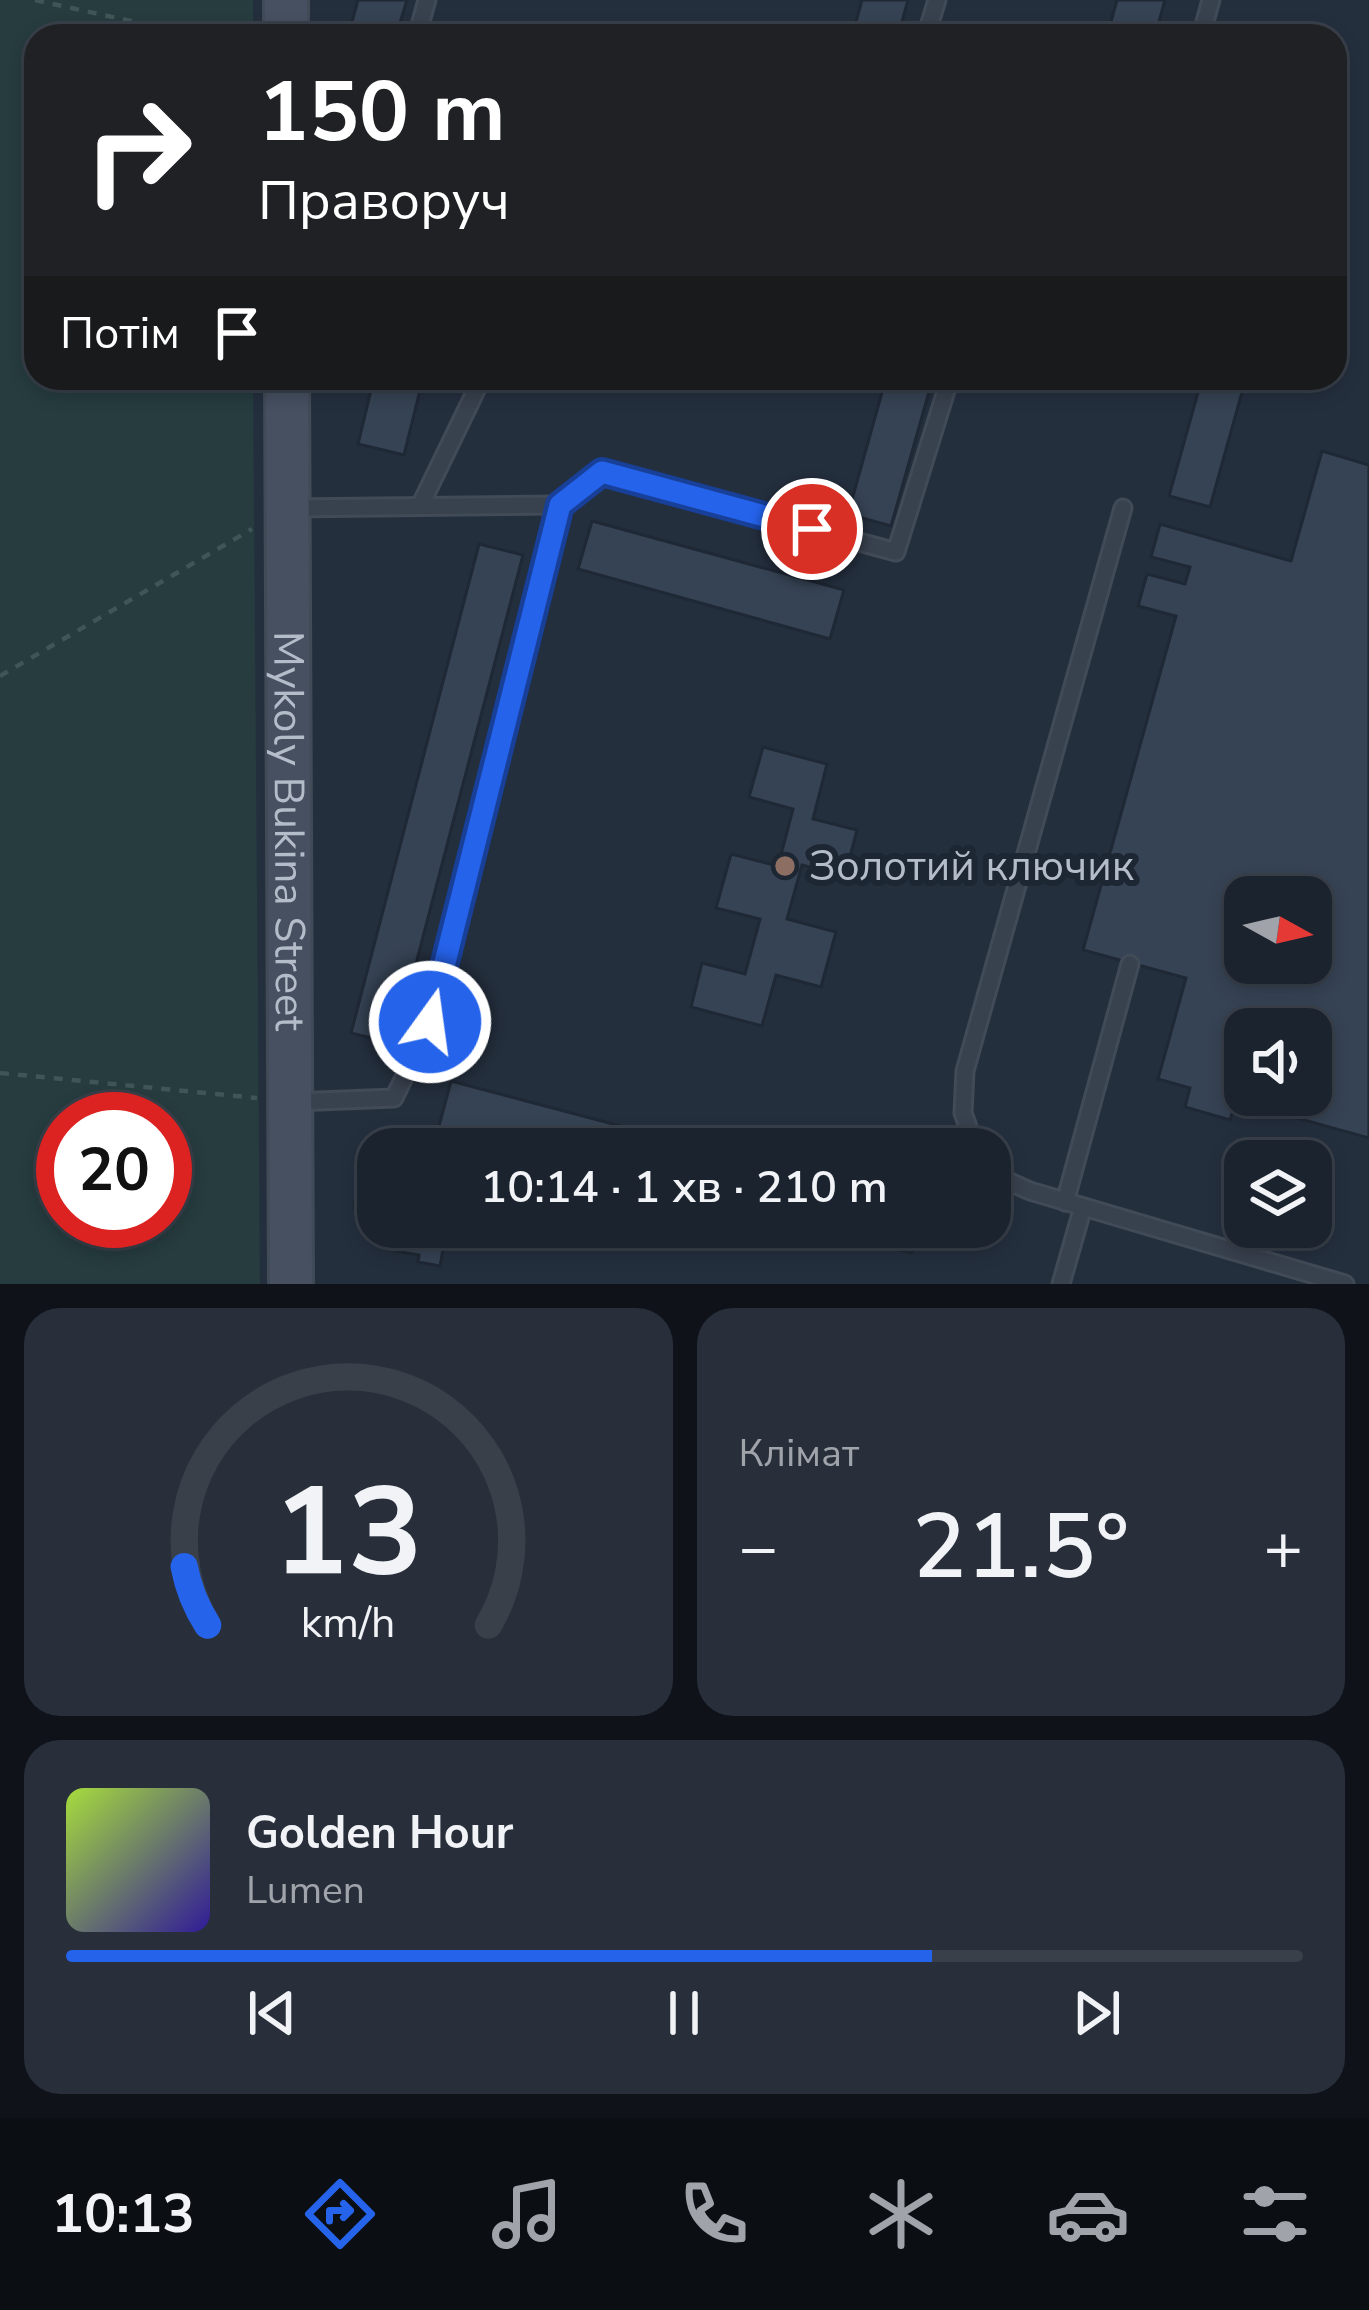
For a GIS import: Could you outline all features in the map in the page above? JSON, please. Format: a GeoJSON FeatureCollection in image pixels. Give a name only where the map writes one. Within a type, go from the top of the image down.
{"type":"FeatureCollection","features":[{"type":"Feature","properties":{"kind":"street","name":"Mykoly Bukina Street"},"geometry":{"type":"LineString","coordinates":[[287,390],[291,1284]]}},
{"type":"Feature","properties":{"kind":"lane"},"geometry":{"type":"LineString","coordinates":[[421,504],[476,390]]}},
{"type":"Feature","properties":{"kind":"lane"},"geometry":{"type":"LineString","coordinates":[[290,1102],[394,1098],[430,1022],[560,505],[602,472],[896,552],[946,390]]}},
{"type":"Feature","properties":{"kind":"lane"},"geometry":{"type":"LineString","coordinates":[[288,508],[560,505]]}},
{"type":"Feature","properties":{"kind":"lane"},"geometry":{"type":"LineString","coordinates":[[968,1128],[963,1114],[965,1070],[1123,508]]}},
{"type":"Feature","properties":{"kind":"lane"},"geometry":{"type":"LineString","coordinates":[[1065,1202],[1130,964]]}},
{"type":"Feature","properties":{"kind":"lane"},"geometry":{"type":"LineString","coordinates":[[1011,1182],[1287,1277],[1345,1284]]}},
{"type":"Feature","properties":{"kind":"lane"},"geometry":{"type":"LineString","coordinates":[[1061,1284],[1083,1207]]}},
{"type":"Feature","properties":{"kind":"path"},"geometry":{"type":"LineString","coordinates":[[35,0],[144,24]]}},
{"type":"Feature","properties":{"kind":"path"},"geometry":{"type":"LineString","coordinates":[[0,676],[288,508]]}},
{"type":"Feature","properties":{"kind":"path"},"geometry":{"type":"LineString","coordinates":[[0,1073],[290,1102]]}},
{"type":"Feature","properties":{"kind":"green space"},"geometry":{"type":"Polygon","coordinates":[[[0,0],[253,0],[253,24],[24,24],[24,390],[253,390],[260,1284],[0,1284],[0,0]]]}},
{"type":"Feature","properties":{"kind":"building"},"geometry":{"type":"Polygon","coordinates":[[[358,0],[407,0],[400,24],[351,24],[358,0]]]}},
{"type":"Feature","properties":{"kind":"building"},"geometry":{"type":"Polygon","coordinates":[[[862,0],[908,0],[901,24],[855,24],[862,0]]]}},
{"type":"Feature","properties":{"kind":"building"},"geometry":{"type":"Polygon","coordinates":[[[1117,0],[1165,0],[1158,24],[1110,24],[1117,0]]]}},
{"type":"Feature","properties":{"kind":"building"},"geometry":{"type":"Polygon","coordinates":[[[371,390],[420,390],[404,455],[358,444],[371,390]]]}},
{"type":"Feature","properties":{"kind":"building"},"geometry":{"type":"Polygon","coordinates":[[[883,390],[930,390],[891,526],[848,514],[883,390]]]}},
{"type":"Feature","properties":{"kind":"building"},"geometry":{"type":"Polygon","coordinates":[[[1199,390],[1243,390],[1210,507],[1169,496],[1199,390]]]}},
{"type":"Feature","properties":{"kind":"building"},"geometry":{"type":"Polygon","coordinates":[[[1322,451],[1369,465],[1369,1138],[1290,1116],[1332,1116],[1332,1008],[1224,1008],[1224,1116],[1231,1116],[1230,1120],[1185,1107],[1190,1088],[1158,1079],[1186,978],[1083,950],[1176,616],[1138,606],[1147,574],[1185,584],[1190,567],[1151,557],[1160,524],[1291,561],[1322,451]]]}},
{"type":"Feature","properties":{"kind":"building"},"geometry":{"type":"Polygon","coordinates":[[[592,521],[844,590],[830,639],[578,569],[592,521]]]}},
{"type":"Feature","properties":{"kind":"building"},"geometry":{"type":"Polygon","coordinates":[[[479,544],[523,555],[395,1044],[351,1033],[479,544]]]}},
{"type":"Feature","properties":{"kind":"building"},"geometry":{"type":"Polygon","coordinates":[[[763,747],[827,764],[813,819],[857,830],[845,876],[802,865],[787,919],[836,932],[821,987],[776,975],[762,1026],[691,1007],[702,963],[745,974],[760,919],[716,908],[731,854],[778,866],[793,809],[749,797],[763,747]]]}},
{"type":"Feature","properties":{"kind":"building"},"geometry":{"type":"Polygon","coordinates":[[[451,1081],[628,1128],[446,1128],[439,1126],[451,1081]]]}},
{"type":"Feature","properties":{"kind":"building"},"geometry":{"type":"Polygon","coordinates":[[[443,1248],[440,1266],[418,1262],[419,1255],[395,1251],[443,1248]]]}},
{"type":"Feature","properties":{"kind":"place","name":"Золотий ключик"},"geometry":{"type":"Point","coordinates":[785,866]}},
{"type":"Feature","properties":{"kind":"route"},"geometry":{"type":"LineString","coordinates":[[430,1022],[560,505],[602,472],[812,529]]}}]}
